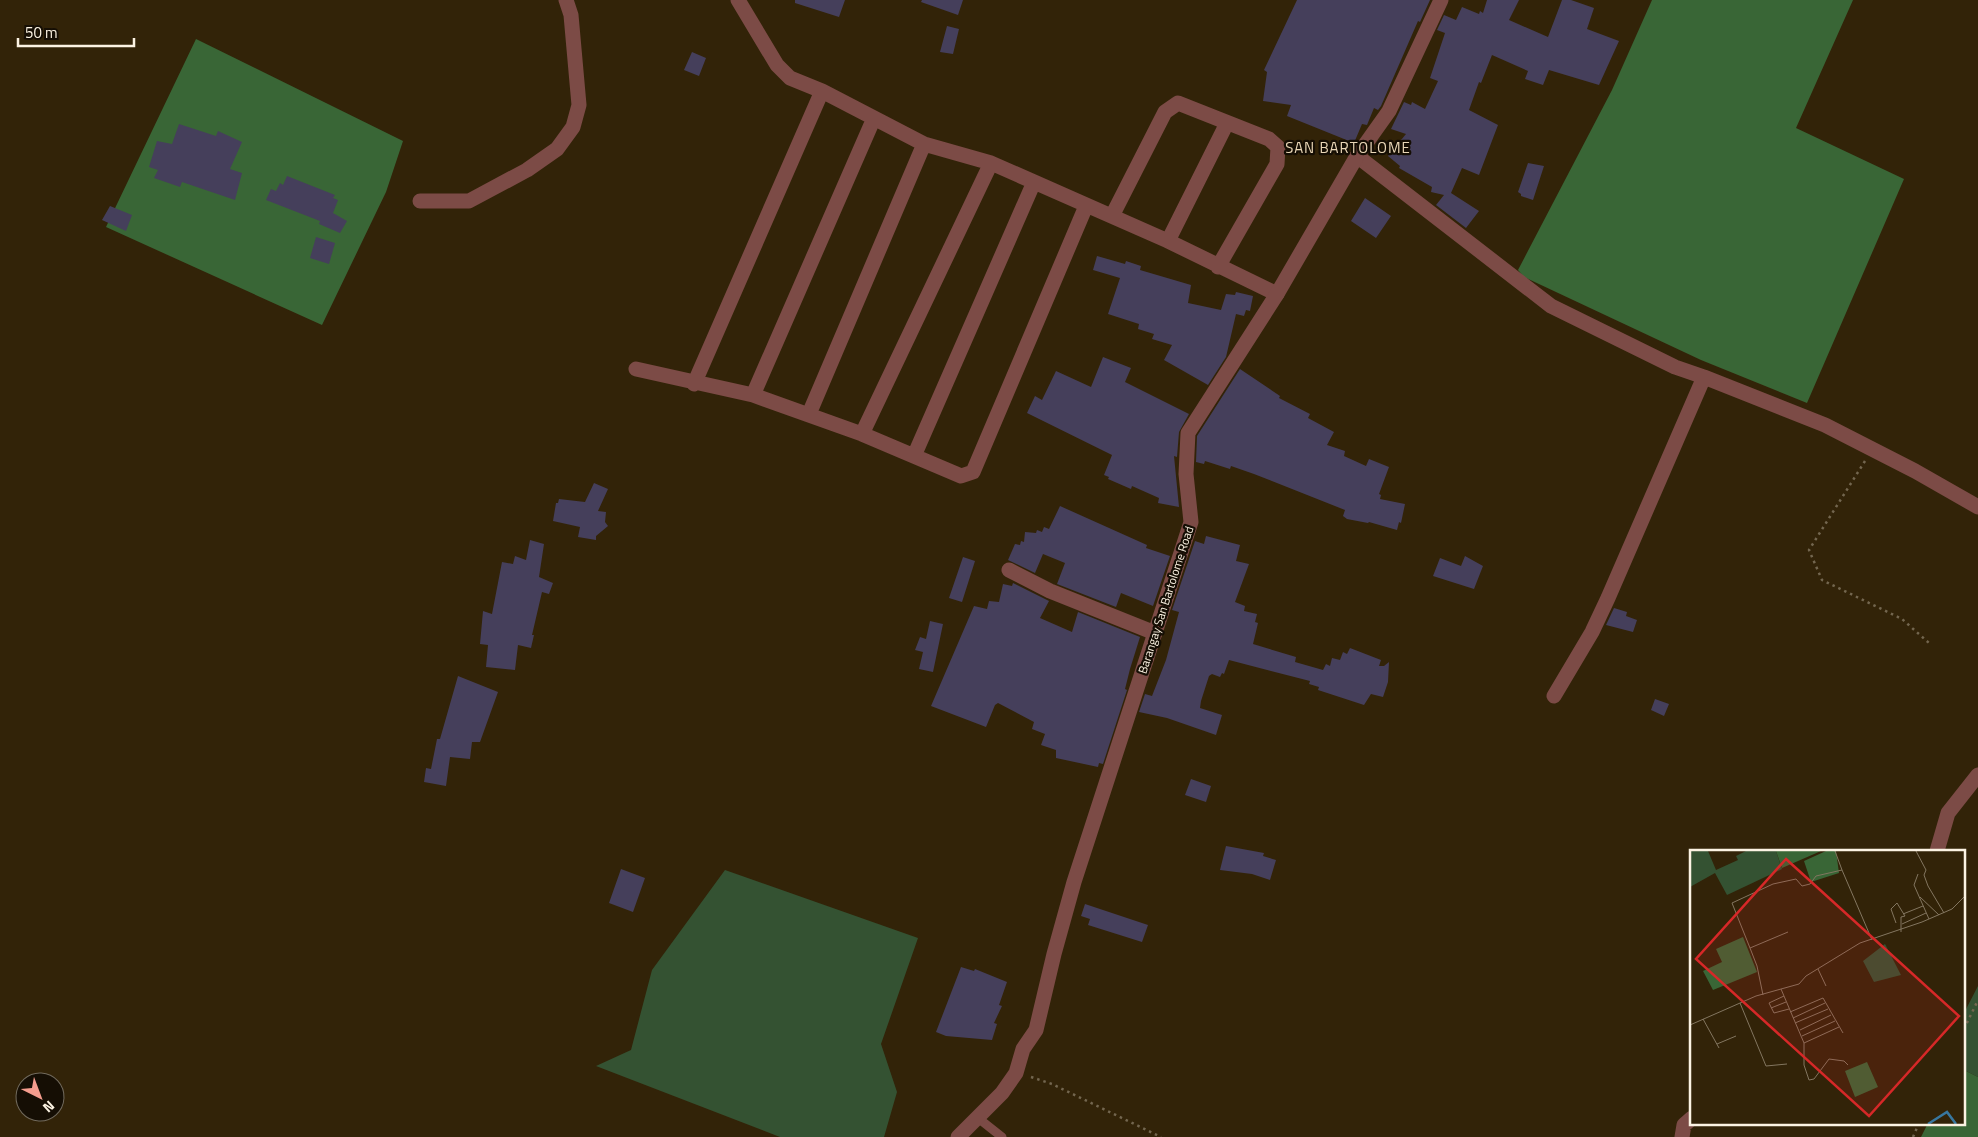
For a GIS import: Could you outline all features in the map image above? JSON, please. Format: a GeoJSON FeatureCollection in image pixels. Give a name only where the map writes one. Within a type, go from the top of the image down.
{"type":"FeatureCollection","features":[{"type":"Feature","properties":{"kind":"street"},"geometry":{"type":"LineString","coordinates":[[420,201],[469,201],[527,170],[557,148],[573,126],[579,105],[571,16],[566,0]]}},
{"type":"Feature","properties":{"kind":"street"},"geometry":{"type":"LineString","coordinates":[[738,0],[777,65],[790,78],[822,91],[924,144],[991,162],[1168,241],[1276,294]]}},
{"type":"Feature","properties":{"kind":"street","name":"Barangay San Bartolome Road"},"geometry":{"type":"LineString","coordinates":[[958,1137],[1002,1093],[1016,1073],[1023,1050],[1036,1030],[1074,882],[1191,522],[1186,474],[1188,433],[1276,294],[1357,156],[1389,110],[1441,0]]}},
{"type":"Feature","properties":{"kind":"street"},"geometry":{"type":"LineString","coordinates":[[694,384],[822,91]]}},
{"type":"Feature","properties":{"kind":"street"},"geometry":{"type":"LineString","coordinates":[[1112,216],[1165,112],[1178,103],[1269,139],[1278,147],[1277,164],[1218,267]]}},
{"type":"Feature","properties":{"kind":"street"},"geometry":{"type":"LineString","coordinates":[[753,395],[874,118]]}},
{"type":"Feature","properties":{"kind":"street"},"geometry":{"type":"LineString","coordinates":[[1168,241],[1228,123]]}},
{"type":"Feature","properties":{"kind":"street"},"geometry":{"type":"LineString","coordinates":[[809,414],[924,144]]}},
{"type":"Feature","properties":{"kind":"street"},"geometry":{"type":"LineString","coordinates":[[1357,156],[1551,306],[1675,367],[1825,425],[1873,449],[1978,507]]}},
{"type":"Feature","properties":{"kind":"street"},"geometry":{"type":"LineString","coordinates":[[862,434],[991,162]]}},
{"type":"Feature","properties":{"kind":"street"},"geometry":{"type":"LineString","coordinates":[[914,456],[1034,182]]}},
{"type":"Feature","properties":{"kind":"street"},"geometry":{"type":"LineString","coordinates":[[636,370],[694,384],[753,395],[862,434],[961,476],[973,472],[1086,206]]}},
{"type":"Feature","properties":{"kind":"street"},"geometry":{"type":"LineString","coordinates":[[1554,696],[1592,632],[1608,598],[1704,377]]}},
{"type":"Feature","properties":{"kind":"street"},"geometry":{"type":"LineString","coordinates":[[1009,570],[1050,591],[1155,633]]}},
{"type":"Feature","properties":{"kind":"street"},"geometry":{"type":"LineString","coordinates":[[1937,850],[1948,813],[1978,776]]}},
{"type":"Feature","properties":{"kind":"street"},"geometry":{"type":"LineString","coordinates":[[1682,1137],[1684,1125],[1690,1120]]}},
{"type":"Feature","properties":{"kind":"lane"},"geometry":{"type":"LineString","coordinates":[[978,1118],[1002,1137]]}},
{"type":"Feature","properties":{"kind":"path"},"geometry":{"type":"LineString","coordinates":[[1873,449],[1809,550],[1822,580],[1902,619],[1929,643]]}},
{"type":"Feature","properties":{"kind":"path"},"geometry":{"type":"LineString","coordinates":[[1966,1025],[1978,1000]]}},
{"type":"Feature","properties":{"kind":"path"},"geometry":{"type":"LineString","coordinates":[[1016,1073],[1052,1084],[1161,1137]]}},
{"type":"Feature","properties":{"kind":"path"},"geometry":{"type":"LineString","coordinates":[[1913,1137],[1919,1124]]}},
{"type":"Feature","properties":{"kind":"green space"},"geometry":{"type":"Polygon","coordinates":[[[1652,0],[1853,0],[1796,128],[1904,179],[1807,403],[1701,360],[1524,277],[1518,270],[1612,90],[1652,0]]]}},
{"type":"Feature","properties":{"kind":"green space"},"geometry":{"type":"Polygon","coordinates":[[[196,39],[403,141],[386,192],[322,325],[106,227],[196,39]]]}},
{"type":"Feature","properties":{"kind":"green space"},"geometry":{"type":"Polygon","coordinates":[[[725,870],[918,938],[881,1044],[897,1092],[884,1137],[780,1137],[596,1066],[631,1050],[652,970],[725,870]]]}},
{"type":"Feature","properties":{"kind":"green space"},"geometry":{"type":"Polygon","coordinates":[[[1978,986],[1978,1077],[1966,1071],[1966,1009],[1978,986]]]}},
{"type":"Feature","properties":{"kind":"green space"},"geometry":{"type":"Polygon","coordinates":[[[1966,1071],[1978,1077],[1978,1137],[1921,1137],[1928,1124],[1966,1124],[1966,1071]]]}},
{"type":"Feature","properties":{"kind":"building"},"geometry":{"type":"Polygon","coordinates":[[[795,0],[845,0],[839,17],[795,3],[795,0]]]}},
{"type":"Feature","properties":{"kind":"building"},"geometry":{"type":"Polygon","coordinates":[[[922,0],[963,0],[958,15],[921,2],[922,0]]]}},
{"type":"Feature","properties":{"kind":"building"},"geometry":{"type":"Polygon","coordinates":[[[1297,0],[1430,0],[1420,22],[1418,21],[1381,106],[1378,110],[1374,108],[1367,125],[1362,124],[1354,143],[1287,116],[1291,105],[1263,101],[1267,72],[1264,70],[1297,0]]]}},
{"type":"Feature","properties":{"kind":"building"},"geometry":{"type":"Polygon","coordinates":[[[1487,0],[1519,0],[1509,20],[1548,37],[1562,0],[1571,0],[1594,8],[1587,29],[1619,41],[1599,85],[1549,70],[1543,85],[1525,79],[1528,71],[1492,55],[1481,83],[1479,82],[1469,110],[1498,125],[1479,175],[1462,168],[1451,193],[1479,211],[1466,228],[1436,205],[1444,195],[1431,192],[1432,187],[1399,168],[1400,166],[1388,156],[1406,134],[1391,129],[1404,102],[1411,105],[1412,102],[1425,109],[1438,81],[1430,78],[1445,33],[1437,30],[1444,15],[1456,20],[1462,7],[1479,14],[1480,11],[1483,13],[1487,0]]]}},
{"type":"Feature","properties":{"kind":"building"},"geometry":{"type":"Polygon","coordinates":[[[947,26],[959,29],[953,54],[940,52],[947,26]]]}},
{"type":"Feature","properties":{"kind":"building"},"geometry":{"type":"Polygon","coordinates":[[[692,52],[706,58],[699,76],[684,70],[692,52]]]}},
{"type":"Feature","properties":{"kind":"building"},"geometry":{"type":"Polygon","coordinates":[[[179,124],[216,136],[218,131],[242,142],[230,169],[242,173],[235,200],[182,182],[180,187],[154,178],[158,170],[149,167],[157,141],[172,144],[179,124]]]}},
{"type":"Feature","properties":{"kind":"building"},"geometry":{"type":"Polygon","coordinates":[[[1528,163],[1544,166],[1533,200],[1521,196],[1518,192],[1528,163]]]}},
{"type":"Feature","properties":{"kind":"building"},"geometry":{"type":"Polygon","coordinates":[[[287,176],[335,195],[333,198],[338,200],[333,213],[347,221],[340,233],[319,224],[320,221],[266,200],[271,189],[276,191],[280,183],[283,185],[287,176]]]}},
{"type":"Feature","properties":{"kind":"building"},"geometry":{"type":"Polygon","coordinates":[[[1365,198],[1391,216],[1376,238],[1351,221],[1365,198]]]}},
{"type":"Feature","properties":{"kind":"building"},"geometry":{"type":"Polygon","coordinates":[[[110,206],[132,215],[126,231],[102,220],[110,206]]]}},
{"type":"Feature","properties":{"kind":"building"},"geometry":{"type":"Polygon","coordinates":[[[316,237],[335,243],[329,264],[310,258],[316,237]]]}},
{"type":"Feature","properties":{"kind":"building"},"geometry":{"type":"Polygon","coordinates":[[[1097,256],[1125,264],[1126,261],[1141,266],[1140,270],[1191,285],[1188,303],[1221,310],[1226,294],[1235,295],[1236,292],[1253,296],[1250,311],[1246,310],[1244,316],[1236,314],[1226,357],[1208,385],[1164,360],[1172,345],[1152,339],[1154,334],[1138,329],[1139,324],[1108,314],[1120,278],[1093,270],[1097,256]]]}},
{"type":"Feature","properties":{"kind":"building"},"geometry":{"type":"Polygon","coordinates":[[[1103,357],[1131,368],[1125,382],[1189,414],[1179,432],[1177,457],[1174,456],[1179,507],[1158,503],[1159,498],[1132,486],[1131,489],[1108,479],[1109,477],[1104,475],[1112,455],[1027,413],[1035,396],[1042,400],[1056,371],[1091,387],[1103,357]]]}},
{"type":"Feature","properties":{"kind":"building"},"geometry":{"type":"Polygon","coordinates":[[[1240,369],[1280,396],[1279,398],[1310,414],[1308,418],[1334,432],[1327,445],[1345,451],[1344,456],[1366,466],[1369,459],[1389,467],[1379,494],[1381,495],[1380,499],[1405,504],[1401,523],[1399,522],[1397,530],[1369,522],[1347,519],[1343,516],[1345,510],[1231,466],[1230,469],[1205,461],[1204,464],[1196,462],[1197,436],[1240,369]]]}},
{"type":"Feature","properties":{"kind":"building"},"geometry":{"type":"Polygon","coordinates":[[[594,483],[608,489],[598,511],[606,512],[605,522],[608,526],[596,536],[596,540],[578,537],[580,527],[553,521],[556,503],[558,503],[559,499],[585,502],[594,483]]]}},
{"type":"Feature","properties":{"kind":"building"},"geometry":{"type":"Polygon","coordinates":[[[1060,506],[1147,545],[1146,548],[1170,556],[1153,606],[1121,593],[1116,607],[1057,584],[1065,563],[1043,554],[1035,573],[1008,560],[1015,544],[1020,545],[1021,541],[1024,542],[1025,532],[1036,533],[1037,530],[1042,532],[1044,527],[1049,529],[1060,506]]]}},
{"type":"Feature","properties":{"kind":"building"},"geometry":{"type":"Polygon","coordinates":[[[1206,536],[1240,545],[1236,561],[1249,564],[1235,602],[1245,606],[1244,611],[1257,614],[1255,622],[1258,623],[1253,644],[1296,657],[1295,662],[1323,670],[1326,664],[1330,666],[1332,658],[1340,660],[1343,652],[1347,654],[1350,648],[1381,660],[1379,666],[1384,666],[1389,662],[1388,682],[1383,697],[1371,694],[1364,705],[1318,690],[1319,687],[1309,684],[1310,681],[1229,660],[1224,674],[1222,673],[1220,677],[1212,674],[1209,676],[1201,701],[1200,708],[1222,715],[1216,735],[1167,718],[1139,712],[1145,694],[1152,696],[1166,660],[1179,612],[1172,610],[1195,541],[1204,544],[1206,536]]]}},
{"type":"Feature","properties":{"kind":"building"},"geometry":{"type":"Polygon","coordinates":[[[530,540],[544,544],[539,577],[553,583],[549,594],[542,592],[532,635],[534,635],[531,648],[518,645],[515,670],[486,667],[488,645],[480,644],[483,611],[492,614],[502,562],[513,564],[515,556],[526,560],[530,540]]]}},
{"type":"Feature","properties":{"kind":"building"},"geometry":{"type":"Polygon","coordinates":[[[1465,556],[1483,566],[1474,589],[1433,576],[1440,558],[1461,566],[1465,556]]]}},
{"type":"Feature","properties":{"kind":"building"},"geometry":{"type":"Polygon","coordinates":[[[963,557],[975,561],[962,602],[949,598],[963,557]]]}},
{"type":"Feature","properties":{"kind":"building"},"geometry":{"type":"Polygon","coordinates":[[[1013,583],[1049,601],[1040,618],[1072,632],[1078,612],[1140,637],[1125,689],[1127,690],[1103,764],[1099,763],[1098,767],[1056,758],[1056,750],[1041,745],[1045,734],[1032,729],[1034,722],[998,703],[995,705],[986,727],[931,706],[974,606],[987,609],[989,601],[999,602],[1003,584],[1012,586],[1013,583]]]}},
{"type":"Feature","properties":{"kind":"building"},"geometry":{"type":"Polygon","coordinates":[[[1614,608],[1627,612],[1626,616],[1637,620],[1633,632],[1606,625],[1614,608]]]}},
{"type":"Feature","properties":{"kind":"building"},"geometry":{"type":"Polygon","coordinates":[[[930,621],[943,624],[933,672],[919,669],[923,652],[915,650],[920,637],[926,639],[930,621]]]}},
{"type":"Feature","properties":{"kind":"building"},"geometry":{"type":"Polygon","coordinates":[[[458,676],[498,692],[480,742],[472,742],[470,759],[450,757],[446,786],[424,782],[426,768],[431,769],[437,739],[440,739],[458,676]]]}},
{"type":"Feature","properties":{"kind":"building"},"geometry":{"type":"Polygon","coordinates":[[[1655,699],[1669,704],[1664,716],[1651,710],[1655,699]]]}},
{"type":"Feature","properties":{"kind":"building"},"geometry":{"type":"Polygon","coordinates":[[[1191,779],[1211,786],[1206,802],[1185,795],[1191,779]]]}},
{"type":"Feature","properties":{"kind":"building"},"geometry":{"type":"Polygon","coordinates":[[[1226,846],[1264,853],[1263,856],[1276,860],[1270,880],[1252,874],[1220,870],[1226,846]]]}},
{"type":"Feature","properties":{"kind":"building"},"geometry":{"type":"Polygon","coordinates":[[[621,869],[645,878],[633,912],[609,903],[621,869]]]}},
{"type":"Feature","properties":{"kind":"building"},"geometry":{"type":"Polygon","coordinates":[[[1085,904],[1148,925],[1142,942],[1088,925],[1090,919],[1081,916],[1085,904]]]}},
{"type":"Feature","properties":{"kind":"building"},"geometry":{"type":"Polygon","coordinates":[[[961,967],[974,971],[975,969],[1007,982],[999,1005],[1002,1006],[994,1023],[997,1024],[992,1040],[946,1036],[936,1032],[961,967]]]}},
{"type":"Feature","properties":{"kind":"district","name":"SAN BARTOLOME"},"geometry":{"type":"Point","coordinates":[1348,148]}}]}
